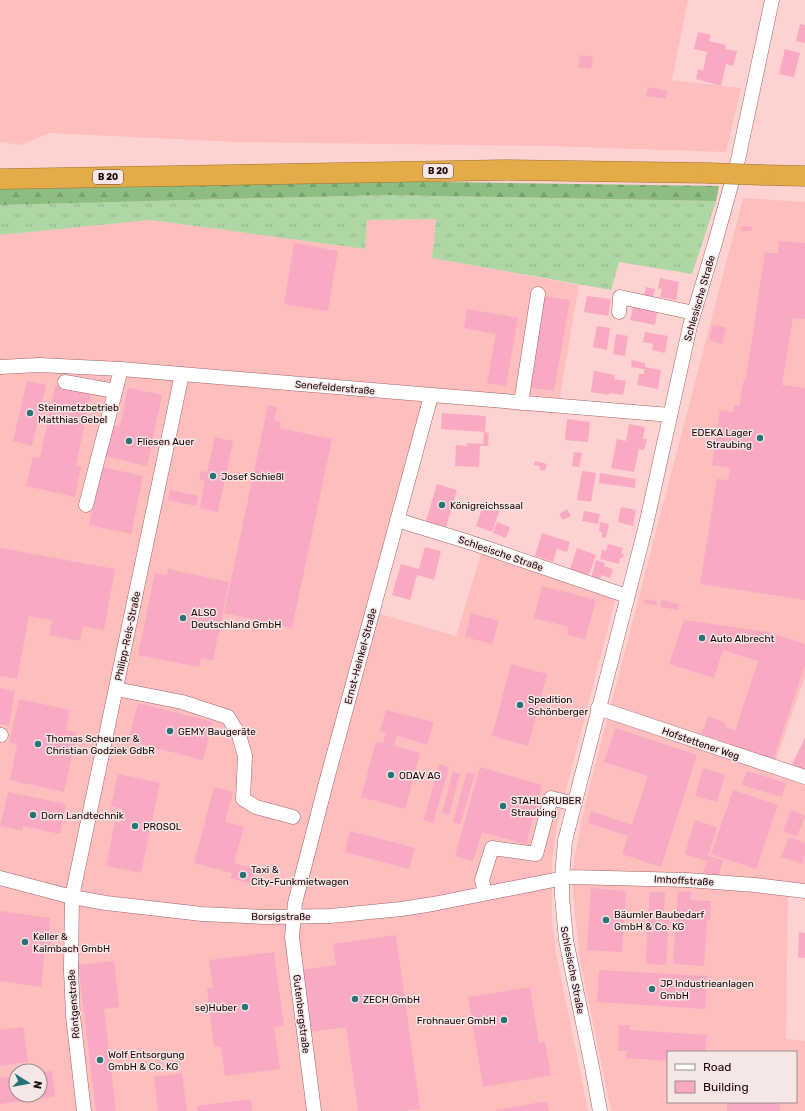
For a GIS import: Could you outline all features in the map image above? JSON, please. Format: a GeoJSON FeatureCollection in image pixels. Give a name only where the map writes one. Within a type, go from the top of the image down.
{"type":"FeatureCollection","features":[{"type":"Feature","properties":{"kind":"highway","name":"B 20"},"geometry":{"type":"LineString","coordinates":[[0,179],[504,170],[805,176]]}},
{"type":"Feature","properties":{"kind":"highway"},"geometry":{"type":"LineString","coordinates":[[0,174],[46,178]]}},
{"type":"Feature","properties":{"kind":"street","name":"Schlesische Straße"},"geometry":{"type":"LineString","coordinates":[[600,1111],[566,940],[562,896],[565,842],[598,708],[646,525],[694,313],[738,160],[772,0]]}},
{"type":"Feature","properties":{"kind":"street"},"geometry":{"type":"LineString","coordinates":[[521,403],[538,294]]}},
{"type":"Feature","properties":{"kind":"street"},"geometry":{"type":"LineString","coordinates":[[619,312],[620,297],[694,313]]}},
{"type":"Feature","properties":{"kind":"street","name":"Senefelderstraße"},"geometry":{"type":"LineString","coordinates":[[0,367],[39,365],[120,369],[670,415]]}},
{"type":"Feature","properties":{"kind":"street"},"geometry":{"type":"LineString","coordinates":[[86,505],[120,369]]}},
{"type":"Feature","properties":{"kind":"street","name":"Philipp-Reis-Straße"},"geometry":{"type":"LineString","coordinates":[[72,897],[182,374]]}},
{"type":"Feature","properties":{"kind":"street"},"geometry":{"type":"LineString","coordinates":[[65,382],[115,391]]}},
{"type":"Feature","properties":{"kind":"street","name":"Ernst-Heinkel-Straße"},"geometry":{"type":"LineString","coordinates":[[294,917],[294,903],[431,396]]}},
{"type":"Feature","properties":{"kind":"street","name":"Schlesische Straße"},"geometry":{"type":"LineString","coordinates":[[397,520],[470,542],[627,596]]}},
{"type":"Feature","properties":{"kind":"street"},"geometry":{"type":"LineString","coordinates":[[116,689],[182,702],[228,717],[239,735],[245,756],[243,799],[256,807],[293,817]]}},
{"type":"Feature","properties":{"kind":"street","name":"Hofstettener Weg"},"geometry":{"type":"LineString","coordinates":[[598,708],[805,777]]}},
{"type":"Feature","properties":{"kind":"street"},"geometry":{"type":"LineString","coordinates":[[485,893],[482,880],[492,848],[536,854],[551,798],[574,804]]}},
{"type":"Feature","properties":{"kind":"street","name":"Borsigstraße"},"geometry":{"type":"LineString","coordinates":[[0,878],[72,897],[142,908],[207,914],[294,917],[330,916],[401,909],[562,877]]}},
{"type":"Feature","properties":{"kind":"street","name":"Imhoffstraße"},"geometry":{"type":"LineString","coordinates":[[562,877],[687,880],[755,885],[805,891]]}},
{"type":"Feature","properties":{"kind":"street","name":"Röntgenstraße"},"geometry":{"type":"LineString","coordinates":[[72,897],[70,970],[72,1016],[84,1111]]}},
{"type":"Feature","properties":{"kind":"street","name":"Gutenbergstraße"},"geometry":{"type":"LineString","coordinates":[[294,917],[292,937],[314,1111]]}},
{"type":"Feature","properties":{"kind":"shaded area"},"geometry":{"type":"Polygon","coordinates":[[[0,0],[688,0],[672,80],[741,88],[726,152],[548,146],[235,142],[50,133],[21,145],[0,142],[0,0]]]}},
{"type":"Feature","properties":{"kind":"shaded area"},"geometry":{"type":"Polygon","coordinates":[[[743,198],[805,202],[805,677],[772,771],[805,783],[805,899],[788,895],[786,1039],[805,1041],[805,1111],[611,1111],[580,960],[573,896],[574,859],[585,804],[743,198]]]}},
{"type":"Feature","properties":{"kind":"shaded area"},"geometry":{"type":"Polygon","coordinates":[[[436,219],[432,258],[579,285],[557,414],[442,403],[433,410],[377,613],[456,636],[482,551],[616,597],[557,825],[552,860],[552,922],[556,953],[588,1111],[0,1111],[0,235],[150,220],[365,249],[367,220],[436,219]]]}},
{"type":"Feature","properties":{"kind":"green space"},"geometry":{"type":"Polygon","coordinates":[[[379,181],[719,186],[716,201],[385,195],[0,205],[0,189],[106,185],[379,181]]]}},
{"type":"Feature","properties":{"kind":"green space"},"geometry":{"type":"Polygon","coordinates":[[[385,195],[716,201],[692,274],[619,262],[611,290],[432,258],[436,219],[367,220],[365,249],[150,220],[0,235],[0,205],[385,195]]]}},
{"type":"Feature","properties":{"kind":"building"},"geometry":{"type":"Polygon","coordinates":[[[800,24],[805,25],[805,43],[796,41],[800,24]]]}},
{"type":"Feature","properties":{"kind":"building"},"geometry":{"type":"Polygon","coordinates":[[[698,32],[711,35],[709,41],[726,45],[725,49],[737,51],[733,66],[726,64],[721,86],[696,79],[698,69],[703,71],[707,52],[694,49],[698,32]]]}},
{"type":"Feature","properties":{"kind":"building"},"geometry":{"type":"Polygon","coordinates":[[[785,49],[800,53],[794,77],[779,74],[785,49]]]}},
{"type":"Feature","properties":{"kind":"building"},"geometry":{"type":"Polygon","coordinates":[[[580,55],[593,57],[591,69],[578,67],[580,55]]]}},
{"type":"Feature","properties":{"kind":"building"},"geometry":{"type":"Polygon","coordinates":[[[648,87],[668,91],[666,99],[646,96],[648,87]]]}},
{"type":"Feature","properties":{"kind":"building"},"geometry":{"type":"Polygon","coordinates":[[[741,226],[752,227],[751,231],[741,231],[741,226]]]}},
{"type":"Feature","properties":{"kind":"building","name":"EDEKA Lager Straubing"},"geometry":{"type":"Polygon","coordinates":[[[779,241],[805,243],[805,319],[793,318],[782,385],[805,388],[805,600],[700,584],[717,479],[728,480],[730,468],[712,465],[720,410],[733,412],[734,405],[739,406],[744,379],[746,379],[765,252],[778,254],[779,241]]]}},
{"type":"Feature","properties":{"kind":"building"},"geometry":{"type":"Polygon","coordinates":[[[294,243],[338,251],[328,311],[284,304],[294,243]]]}},
{"type":"Feature","properties":{"kind":"building"},"geometry":{"type":"Polygon","coordinates":[[[660,278],[679,282],[676,300],[660,297],[662,289],[658,288],[660,278]]]}},
{"type":"Feature","properties":{"kind":"building"},"geometry":{"type":"Polygon","coordinates":[[[646,287],[655,289],[652,301],[643,299],[646,287]]]}},
{"type":"Feature","properties":{"kind":"building"},"geometry":{"type":"Polygon","coordinates":[[[543,296],[570,300],[554,391],[527,387],[543,296]]]}},
{"type":"Feature","properties":{"kind":"building"},"geometry":{"type":"Polygon","coordinates":[[[587,296],[611,299],[608,316],[584,312],[587,296]]]}},
{"type":"Feature","properties":{"kind":"building"},"geometry":{"type":"Polygon","coordinates":[[[634,304],[658,308],[655,325],[630,320],[634,304]]]}},
{"type":"Feature","properties":{"kind":"building"},"geometry":{"type":"Polygon","coordinates":[[[467,309],[518,318],[506,386],[487,383],[496,334],[464,328],[467,309]]]}},
{"type":"Feature","properties":{"kind":"building"},"geometry":{"type":"Polygon","coordinates":[[[713,325],[726,328],[722,344],[709,340],[713,325]]]}},
{"type":"Feature","properties":{"kind":"building"},"geometry":{"type":"Polygon","coordinates":[[[597,326],[610,328],[607,350],[593,347],[597,326]]]}},
{"type":"Feature","properties":{"kind":"building"},"geometry":{"type":"Polygon","coordinates":[[[645,332],[668,336],[665,353],[652,350],[653,344],[643,342],[645,332]]]}},
{"type":"Feature","properties":{"kind":"building"},"geometry":{"type":"Polygon","coordinates":[[[616,334],[628,336],[625,356],[613,354],[616,334]]]}},
{"type":"Feature","properties":{"kind":"building"},"geometry":{"type":"Polygon","coordinates":[[[632,360],[645,363],[645,367],[661,370],[658,389],[637,385],[639,374],[644,374],[644,369],[631,367],[632,360]]]}},
{"type":"Feature","properties":{"kind":"building"},"geometry":{"type":"Polygon","coordinates":[[[594,371],[615,375],[614,379],[626,381],[623,395],[610,393],[609,395],[591,392],[594,371]]]}},
{"type":"Feature","properties":{"kind":"building","name":"Steinmetzbetrieb Matthias Gebel"},"geometry":{"type":"Polygon","coordinates":[[[27,381],[46,385],[32,446],[13,441],[27,381]]]}},
{"type":"Feature","properties":{"kind":"building"},"geometry":{"type":"Polygon","coordinates":[[[55,386],[91,393],[76,466],[81,467],[75,497],[26,486],[33,456],[40,458],[55,386]]]}},
{"type":"Feature","properties":{"kind":"building","name":"Fliesen Auer"},"geometry":{"type":"Polygon","coordinates":[[[128,388],[162,395],[147,466],[104,456],[110,425],[120,427],[128,388]]]}},
{"type":"Feature","properties":{"kind":"building"},"geometry":{"type":"Polygon","coordinates":[[[268,405],[277,407],[274,420],[281,422],[279,428],[332,439],[292,628],[224,613],[268,405]]]}},
{"type":"Feature","properties":{"kind":"building"},"geometry":{"type":"Polygon","coordinates":[[[442,413],[486,416],[485,432],[441,429],[442,413]]]}},
{"type":"Feature","properties":{"kind":"building"},"geometry":{"type":"Polygon","coordinates":[[[567,419],[590,422],[588,442],[565,440],[567,419]]]}},
{"type":"Feature","properties":{"kind":"building"},"geometry":{"type":"Polygon","coordinates":[[[629,424],[645,427],[643,439],[647,439],[644,450],[639,449],[634,472],[611,468],[617,439],[626,441],[629,424]]]}},
{"type":"Feature","properties":{"kind":"building"},"geometry":{"type":"Polygon","coordinates":[[[484,432],[489,433],[488,446],[480,446],[479,467],[455,466],[456,445],[467,446],[467,443],[483,444],[484,432]]]}},
{"type":"Feature","properties":{"kind":"building","name":"Josef Schießl"},"geometry":{"type":"Polygon","coordinates":[[[215,437],[233,441],[218,512],[200,508],[205,481],[199,480],[201,471],[207,472],[215,437]]]}},
{"type":"Feature","properties":{"kind":"building"},"geometry":{"type":"Polygon","coordinates":[[[574,452],[582,453],[579,467],[572,466],[574,452]]]}},
{"type":"Feature","properties":{"kind":"building"},"geometry":{"type":"Polygon","coordinates":[[[535,461],[547,464],[545,471],[539,469],[540,466],[534,465],[535,461]]]}},
{"type":"Feature","properties":{"kind":"building"},"geometry":{"type":"Polygon","coordinates":[[[102,467],[143,476],[131,534],[89,525],[102,467]]]}},
{"type":"Feature","properties":{"kind":"building"},"geometry":{"type":"Polygon","coordinates":[[[582,471],[596,473],[591,502],[577,500],[582,471]]]}},
{"type":"Feature","properties":{"kind":"building"},"geometry":{"type":"Polygon","coordinates":[[[600,473],[636,479],[635,488],[599,483],[600,473]]]}},
{"type":"Feature","properties":{"kind":"building","name":"Königreichssaal"},"geometry":{"type":"Polygon","coordinates":[[[437,484],[457,490],[446,527],[426,521],[437,484]]]}},
{"type":"Feature","properties":{"kind":"building"},"geometry":{"type":"Polygon","coordinates":[[[170,490],[198,496],[196,506],[168,500],[170,490]]]}},
{"type":"Feature","properties":{"kind":"building"},"geometry":{"type":"Polygon","coordinates":[[[484,503],[500,509],[492,532],[476,526],[484,503]]]}},
{"type":"Feature","properties":{"kind":"building"},"geometry":{"type":"Polygon","coordinates":[[[621,507],[636,510],[633,526],[618,522],[621,507]]]}},
{"type":"Feature","properties":{"kind":"building"},"geometry":{"type":"Polygon","coordinates":[[[567,509],[571,516],[563,520],[559,514],[567,509]]]}},
{"type":"Feature","properties":{"kind":"building"},"geometry":{"type":"Polygon","coordinates":[[[584,511],[600,514],[598,524],[582,521],[584,511]]]}},
{"type":"Feature","properties":{"kind":"building"},"geometry":{"type":"Polygon","coordinates":[[[497,522],[510,527],[506,538],[493,533],[497,522]]]}},
{"type":"Feature","properties":{"kind":"building"},"geometry":{"type":"Polygon","coordinates":[[[600,522],[609,524],[606,538],[602,537],[602,532],[599,532],[600,522]]]}},
{"type":"Feature","properties":{"kind":"building"},"geometry":{"type":"Polygon","coordinates":[[[542,533],[570,542],[567,552],[557,549],[553,562],[535,556],[542,533]]]}},
{"type":"Feature","properties":{"kind":"building"},"geometry":{"type":"Polygon","coordinates":[[[608,544],[623,548],[621,553],[624,554],[623,558],[620,558],[619,564],[600,559],[602,550],[606,551],[608,544]]]}},
{"type":"Feature","properties":{"kind":"building"},"geometry":{"type":"Polygon","coordinates":[[[425,547],[441,551],[434,580],[417,575],[410,600],[392,595],[401,564],[419,569],[425,547]]]}},
{"type":"Feature","properties":{"kind":"building"},"geometry":{"type":"Polygon","coordinates":[[[0,548],[115,569],[104,630],[83,626],[80,641],[49,635],[52,620],[29,616],[17,679],[0,676],[0,548]]]}},
{"type":"Feature","properties":{"kind":"building"},"geometry":{"type":"Polygon","coordinates":[[[577,548],[596,555],[589,575],[570,569],[577,548]]]}},
{"type":"Feature","properties":{"kind":"building"},"geometry":{"type":"Polygon","coordinates":[[[596,560],[605,563],[604,566],[613,569],[610,578],[601,575],[600,581],[591,578],[596,560]]]}},
{"type":"Feature","properties":{"kind":"building","name":"ALSO Deutschland GmbH"},"geometry":{"type":"Polygon","coordinates":[[[168,569],[229,582],[213,661],[201,658],[199,667],[138,655],[155,573],[167,575],[168,569]]]}},
{"type":"Feature","properties":{"kind":"building"},"geometry":{"type":"Polygon","coordinates":[[[542,586],[596,600],[585,639],[567,635],[569,627],[534,618],[542,586]]]}},
{"type":"Feature","properties":{"kind":"building"},"geometry":{"type":"Polygon","coordinates":[[[645,599],[657,601],[657,605],[644,603],[645,599]]]}},
{"type":"Feature","properties":{"kind":"building"},"geometry":{"type":"Polygon","coordinates":[[[661,600],[679,604],[678,610],[660,607],[661,600]]]}},
{"type":"Feature","properties":{"kind":"building"},"geometry":{"type":"Polygon","coordinates":[[[471,613],[499,621],[492,644],[465,637],[471,613]]]}},
{"type":"Feature","properties":{"kind":"building"},"geometry":{"type":"Polygon","coordinates":[[[684,620],[768,632],[805,644],[805,664],[773,761],[730,747],[730,744],[702,734],[708,716],[724,722],[727,728],[735,731],[758,661],[723,650],[714,678],[669,664],[684,620]]]}},
{"type":"Feature","properties":{"kind":"building","name":"Spedition Schönberger"},"geometry":{"type":"Polygon","coordinates":[[[511,664],[547,674],[528,746],[492,736],[511,664]]]}},
{"type":"Feature","properties":{"kind":"building"},"geometry":{"type":"Polygon","coordinates":[[[0,688],[15,691],[9,726],[0,724],[0,688]]]}},
{"type":"Feature","properties":{"kind":"building","name":"Thomas Scheuner & Christian Godziek GdbR"},"geometry":{"type":"Polygon","coordinates":[[[19,699],[70,710],[66,730],[77,732],[64,792],[10,780],[17,744],[9,743],[19,699]]]}},
{"type":"Feature","properties":{"kind":"building","name":"GEMY Baugeräte"},"geometry":{"type":"Polygon","coordinates":[[[138,703],[213,722],[203,760],[128,741],[138,703]]]}},
{"type":"Feature","properties":{"kind":"building","name":"ODAV AG"},"geometry":{"type":"Polygon","coordinates":[[[386,710],[434,722],[427,745],[397,735],[394,746],[420,753],[405,809],[361,797],[376,742],[383,743],[386,732],[380,731],[386,710]]]}},
{"type":"Feature","properties":{"kind":"building"},"geometry":{"type":"Polygon","coordinates":[[[615,728],[697,755],[661,867],[622,854],[628,836],[588,823],[591,811],[632,825],[648,776],[604,762],[615,728]]]}},
{"type":"Feature","properties":{"kind":"building"},"geometry":{"type":"Polygon","coordinates":[[[805,738],[805,770],[792,764],[805,738]]]}},
{"type":"Feature","properties":{"kind":"building"},"geometry":{"type":"Polygon","coordinates":[[[439,764],[449,767],[433,823],[424,820],[439,764]]]}},
{"type":"Feature","properties":{"kind":"building","name":"STAHLGRUBER Straubing"},"geometry":{"type":"Polygon","coordinates":[[[480,767],[542,785],[526,844],[482,832],[473,861],[455,856],[480,767]]]}},
{"type":"Feature","properties":{"kind":"building"},"geometry":{"type":"Polygon","coordinates":[[[703,768],[725,775],[717,802],[695,796],[703,768]]]}},
{"type":"Feature","properties":{"kind":"building"},"geometry":{"type":"Polygon","coordinates":[[[747,771],[786,783],[782,797],[742,785],[747,771]]]}},
{"type":"Feature","properties":{"kind":"building"},"geometry":{"type":"Polygon","coordinates":[[[453,772],[460,774],[449,815],[442,813],[453,772]]]}},
{"type":"Feature","properties":{"kind":"building"},"geometry":{"type":"Polygon","coordinates":[[[467,772],[475,774],[460,824],[453,822],[467,772]]]}},
{"type":"Feature","properties":{"kind":"building","name":"PROSOL"},"geometry":{"type":"Polygon","coordinates":[[[118,774],[160,783],[141,873],[106,866],[115,822],[120,823],[123,809],[111,806],[118,774]]]}},
{"type":"Feature","properties":{"kind":"building"},"geometry":{"type":"Polygon","coordinates":[[[214,787],[233,792],[225,822],[244,827],[234,863],[256,869],[252,884],[230,878],[232,873],[194,863],[214,787]]]}},
{"type":"Feature","properties":{"kind":"building"},"geometry":{"type":"Polygon","coordinates":[[[733,790],[778,805],[756,869],[711,854],[733,790]]]}},
{"type":"Feature","properties":{"kind":"building","name":"Dorn Landtechnik"},"geometry":{"type":"Polygon","coordinates":[[[8,792],[66,804],[60,834],[23,826],[22,831],[0,826],[8,792]]]}},
{"type":"Feature","properties":{"kind":"building"},"geometry":{"type":"Polygon","coordinates":[[[791,810],[805,816],[797,836],[783,831],[791,810]]]}},
{"type":"Feature","properties":{"kind":"building"},"geometry":{"type":"Polygon","coordinates":[[[695,820],[717,827],[708,856],[723,860],[718,878],[703,873],[707,861],[685,854],[695,820]]]}},
{"type":"Feature","properties":{"kind":"building"},"geometry":{"type":"Polygon","coordinates":[[[350,831],[415,848],[409,869],[345,852],[350,831]]]}},
{"type":"Feature","properties":{"kind":"building"},"geometry":{"type":"Polygon","coordinates":[[[789,837],[805,843],[805,855],[802,864],[781,857],[789,837]]]}},
{"type":"Feature","properties":{"kind":"building","name":"Bäumler Baubedarf GmbH & Co. KG"},"geometry":{"type":"Polygon","coordinates":[[[591,888],[626,891],[622,952],[587,950],[591,888]]]}},
{"type":"Feature","properties":{"kind":"building"},"geometry":{"type":"Polygon","coordinates":[[[678,891],[691,892],[690,900],[711,901],[710,920],[707,920],[704,966],[673,964],[678,891]]]}},
{"type":"Feature","properties":{"kind":"building"},"geometry":{"type":"Polygon","coordinates":[[[649,892],[665,892],[664,911],[649,911],[649,892]]]}},
{"type":"Feature","properties":{"kind":"building","name":"Keller & Kalmbach GmbH"},"geometry":{"type":"Polygon","coordinates":[[[0,911],[50,918],[49,932],[52,933],[49,951],[45,950],[41,987],[0,981],[0,911]]]}},
{"type":"Feature","properties":{"kind":"building"},"geometry":{"type":"Polygon","coordinates":[[[648,919],[669,920],[666,965],[646,964],[648,919]]]}},
{"type":"Feature","properties":{"kind":"building"},"geometry":{"type":"Polygon","coordinates":[[[799,932],[805,933],[805,958],[798,957],[799,932]]]}},
{"type":"Feature","properties":{"kind":"building","name":"ZECH GmbH"},"geometry":{"type":"Polygon","coordinates":[[[396,935],[420,1109],[403,1111],[358,1111],[346,1027],[310,1032],[302,970],[336,965],[333,944],[396,935]]]}},
{"type":"Feature","properties":{"kind":"building","name":"se)Huber"},"geometry":{"type":"Polygon","coordinates":[[[274,952],[284,1026],[274,1027],[280,1069],[225,1076],[221,1047],[214,1047],[207,989],[213,988],[209,960],[274,952]]]}},
{"type":"Feature","properties":{"kind":"building","name":"Wolf Entsorgung GmbH & Co. KG"},"geometry":{"type":"Polygon","coordinates":[[[114,961],[119,1007],[104,1009],[116,1111],[96,1111],[78,965],[114,961]]]}},
{"type":"Feature","properties":{"kind":"building","name":"JP Industrieanlagen GmbH"},"geometry":{"type":"Polygon","coordinates":[[[599,970],[707,976],[705,1009],[597,1002],[599,970]]]}},
{"type":"Feature","properties":{"kind":"building","name":"Frohnauer GmbH"},"geometry":{"type":"Polygon","coordinates":[[[530,987],[539,1043],[545,1042],[551,1075],[483,1087],[468,997],[530,987]]]}},
{"type":"Feature","properties":{"kind":"building"},"geometry":{"type":"Polygon","coordinates":[[[619,1025],[630,1025],[630,1030],[707,1035],[705,1051],[667,1051],[667,1061],[626,1058],[627,1051],[618,1051],[619,1025]]]}},
{"type":"Feature","properties":{"kind":"building"},"geometry":{"type":"Polygon","coordinates":[[[23,1027],[28,1062],[8,1063],[8,1065],[0,1066],[0,1030],[23,1027]]]}},
{"type":"Feature","properties":{"kind":"building"},"geometry":{"type":"Polygon","coordinates":[[[48,1071],[52,1071],[55,1096],[48,1097],[48,1071]]]}},
{"type":"Feature","properties":{"kind":"building"},"geometry":{"type":"Polygon","coordinates":[[[182,1073],[187,1111],[158,1111],[154,1077],[182,1073]]]}},
{"type":"Feature","properties":{"kind":"building"},"geometry":{"type":"Polygon","coordinates":[[[8,1077],[8,1103],[0,1104],[0,1078],[8,1077]]]}},
{"type":"Feature","properties":{"kind":"building"},"geometry":{"type":"Polygon","coordinates":[[[251,1099],[252,1111],[198,1111],[197,1106],[251,1099]]]}},
{"type":"Feature","properties":{"kind":"building"},"geometry":{"type":"Polygon","coordinates":[[[547,1101],[549,1111],[496,1111],[496,1110],[547,1101]]]}},
{"type":"Feature","properties":{"kind":"building"},"geometry":{"type":"Polygon","coordinates":[[[727,1103],[780,1103],[780,1111],[727,1111],[727,1103]]]}},
{"type":"Feature","properties":{"kind":"place","name":"Steinmetzbetrieb Matthias Gebel"},"geometry":{"type":"Point","coordinates":[30,413]}},
{"type":"Feature","properties":{"kind":"place","name":"EDEKA Lager Straubing"},"geometry":{"type":"Point","coordinates":[760,438]}},
{"type":"Feature","properties":{"kind":"place","name":"Fliesen Auer"},"geometry":{"type":"Point","coordinates":[129,441]}},
{"type":"Feature","properties":{"kind":"place","name":"Josef Schießl"},"geometry":{"type":"Point","coordinates":[213,476]}},
{"type":"Feature","properties":{"kind":"place","name":"Königreichssaal"},"geometry":{"type":"Point","coordinates":[442,505]}},
{"type":"Feature","properties":{"kind":"place","name":"ALSO Deutschland GmbH"},"geometry":{"type":"Point","coordinates":[183,618]}},
{"type":"Feature","properties":{"kind":"place","name":"Auto Albrecht"},"geometry":{"type":"Point","coordinates":[702,638]}},
{"type":"Feature","properties":{"kind":"place","name":"Spedition Schönberger"},"geometry":{"type":"Point","coordinates":[520,705]}},
{"type":"Feature","properties":{"kind":"place","name":"GEMY Baugeräte"},"geometry":{"type":"Point","coordinates":[170,731]}},
{"type":"Feature","properties":{"kind":"place","name":"Thomas Scheuner & Christian Godziek GdbR"},"geometry":{"type":"Point","coordinates":[38,744]}},
{"type":"Feature","properties":{"kind":"place","name":"ODAV AG"},"geometry":{"type":"Point","coordinates":[391,775]}},
{"type":"Feature","properties":{"kind":"place","name":"STAHLGRUBER Straubing"},"geometry":{"type":"Point","coordinates":[503,806]}},
{"type":"Feature","properties":{"kind":"place","name":"Dorn Landtechnik"},"geometry":{"type":"Point","coordinates":[33,815]}},
{"type":"Feature","properties":{"kind":"place","name":"PROSOL"},"geometry":{"type":"Point","coordinates":[135,826]}},
{"type":"Feature","properties":{"kind":"place","name":"Taxi & City-Funkmietwagen"},"geometry":{"type":"Point","coordinates":[243,875]}},
{"type":"Feature","properties":{"kind":"place","name":"Bäumler Baubedarf GmbH & Co. KG"},"geometry":{"type":"Point","coordinates":[606,920]}},
{"type":"Feature","properties":{"kind":"place","name":"Keller & Kalmbach GmbH"},"geometry":{"type":"Point","coordinates":[25,942]}},
{"type":"Feature","properties":{"kind":"place","name":"JP Industrieanlagen GmbH"},"geometry":{"type":"Point","coordinates":[652,989]}},
{"type":"Feature","properties":{"kind":"place","name":"ZECH GmbH"},"geometry":{"type":"Point","coordinates":[355,999]}},
{"type":"Feature","properties":{"kind":"place","name":"se)Huber"},"geometry":{"type":"Point","coordinates":[245,1007]}},
{"type":"Feature","properties":{"kind":"place","name":"Frohnauer GmbH"},"geometry":{"type":"Point","coordinates":[504,1020]}},
{"type":"Feature","properties":{"kind":"place","name":"Wolf Entsorgung GmbH & Co. KG"},"geometry":{"type":"Point","coordinates":[100,1060]}}]}
